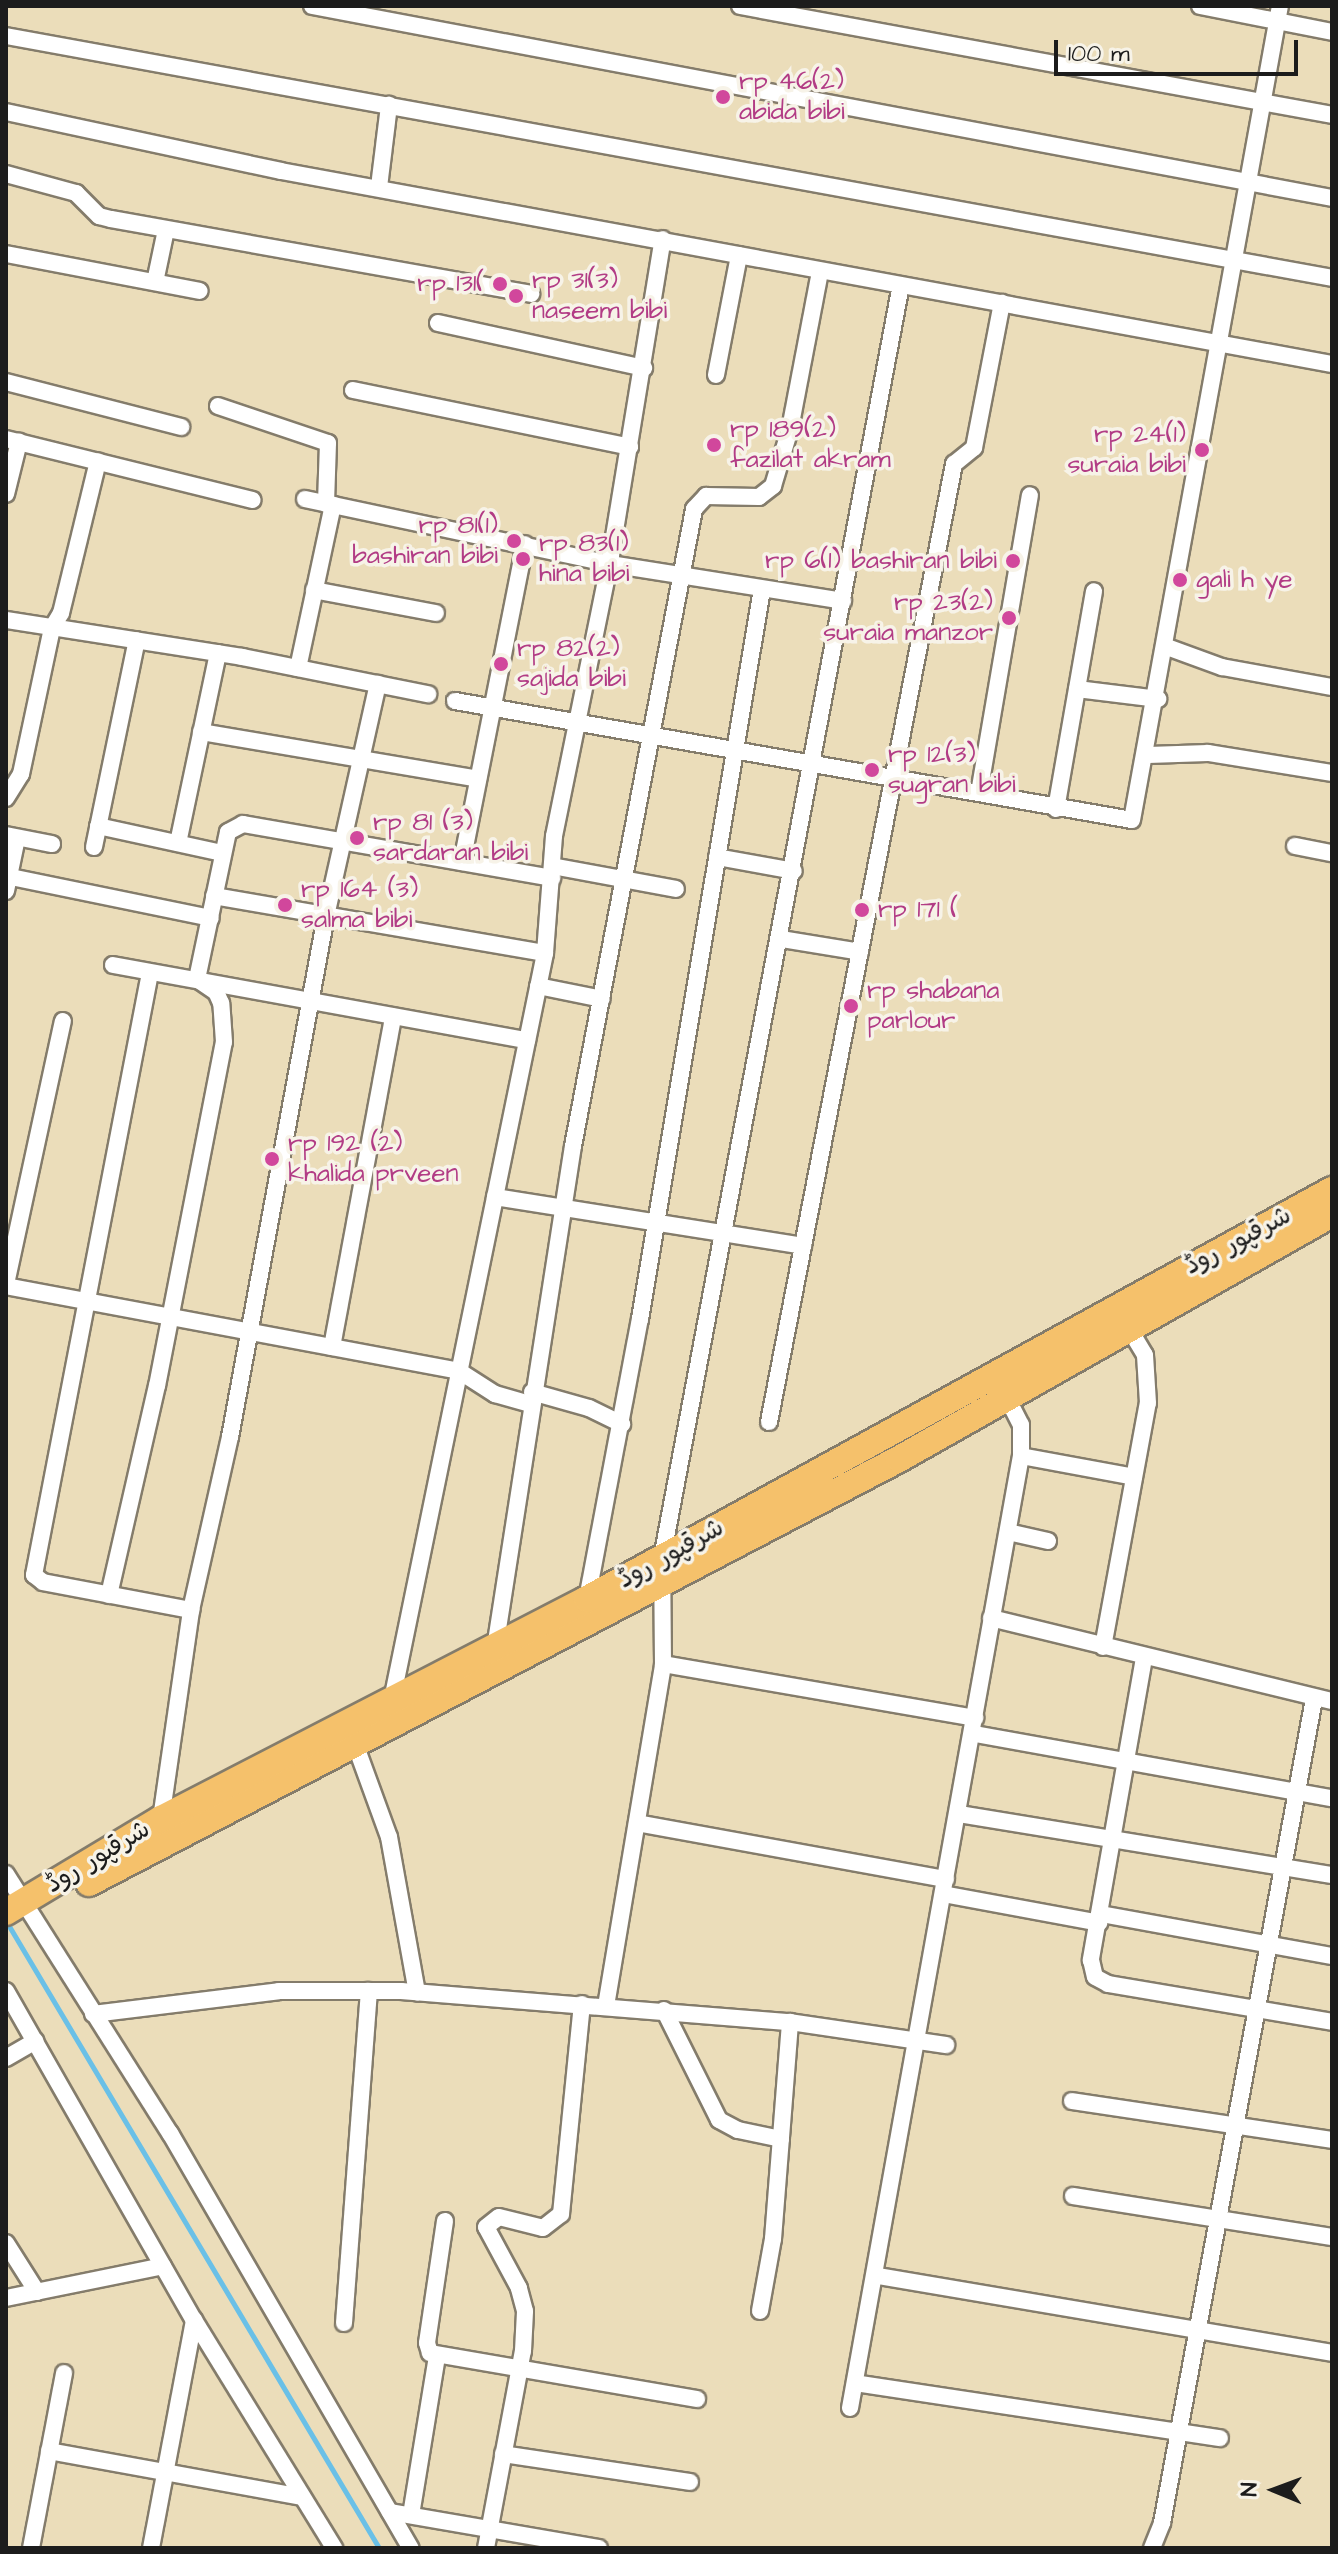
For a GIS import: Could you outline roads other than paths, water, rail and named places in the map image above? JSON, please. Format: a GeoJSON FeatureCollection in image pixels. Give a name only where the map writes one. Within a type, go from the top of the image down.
{"type":"FeatureCollection","features":[{"type":"Feature","properties":{"kind":"main road","name":"شرقپور روڈ"},"geometry":{"type":"LineString","coordinates":[[15,1916],[161,1819],[587,1599],[663,1570],[899,1459],[1006,1396],[1121,1317],[1332,1190]]}},
{"type":"Feature","properties":{"kind":"main road","name":"شرقپور روڈ"},"geometry":{"type":"LineString","coordinates":[[15,1916],[354,1741],[663,1570],[991,1382],[1332,1214]]}},
{"type":"Feature","properties":{"kind":"street"},"geometry":{"type":"LineString","coordinates":[[312,6],[1332,198]]}},
{"type":"Feature","properties":{"kind":"street"},"geometry":{"type":"LineString","coordinates":[[740,6],[1332,115]]}},
{"type":"Feature","properties":{"kind":"street"},"geometry":{"type":"LineString","coordinates":[[1200,6],[1279,14],[1332,32]]}},
{"type":"Feature","properties":{"kind":"street"},"geometry":{"type":"LineString","coordinates":[[455,701],[1132,820],[1148,755],[1279,14]]}},
{"type":"Feature","properties":{"kind":"street"},"geometry":{"type":"LineString","coordinates":[[6,36],[1332,278]]}},
{"type":"Feature","properties":{"kind":"street"},"geometry":{"type":"LineString","coordinates":[[379,187],[389,105]]}},
{"type":"Feature","properties":{"kind":"street"},"geometry":{"type":"LineString","coordinates":[[6,112],[820,271],[1332,364]]}},
{"type":"Feature","properties":{"kind":"street"},"geometry":{"type":"LineString","coordinates":[[6,174],[76,193],[99,216],[531,294]]}},
{"type":"Feature","properties":{"kind":"street"},"geometry":{"type":"LineString","coordinates":[[155,282],[166,230]]}},
{"type":"Feature","properties":{"kind":"street"},"geometry":{"type":"LineString","coordinates":[[392,1700],[545,953],[552,872],[577,721],[610,564],[663,239]]}},
{"type":"Feature","properties":{"kind":"street"},"geometry":{"type":"LineString","coordinates":[[6,254],[200,291]]}},
{"type":"Feature","properties":{"kind":"street"},"geometry":{"type":"LineString","coordinates":[[716,375],[739,255]]}},
{"type":"Feature","properties":{"kind":"street"},"geometry":{"type":"LineString","coordinates":[[495,1648],[531,1398],[563,1208],[682,575],[700,499],[720,493],[759,497],[773,486],[790,429],[820,271]]}},
{"type":"Feature","properties":{"kind":"street"},"geometry":{"type":"LineString","coordinates":[[606,2006],[663,1664],[663,1570],[901,285]]}},
{"type":"Feature","properties":{"kind":"street"},"geometry":{"type":"LineString","coordinates":[[769,1422],[954,464],[974,448],[1002,303]]}},
{"type":"Feature","properties":{"kind":"street"},"geometry":{"type":"LineString","coordinates":[[438,323],[644,368]]}},
{"type":"Feature","properties":{"kind":"street"},"geometry":{"type":"LineString","coordinates":[[6,382],[181,427]]}},
{"type":"Feature","properties":{"kind":"street"},"geometry":{"type":"LineString","coordinates":[[353,390],[630,447]]}},
{"type":"Feature","properties":{"kind":"street"},"geometry":{"type":"LineString","coordinates":[[218,406],[328,443],[329,504],[298,668]]}},
{"type":"Feature","properties":{"kind":"street"},"geometry":{"type":"LineString","coordinates":[[6,494],[12,440],[253,500]]}},
{"type":"Feature","properties":{"kind":"street"},"geometry":{"type":"LineString","coordinates":[[6,798],[21,774],[52,628],[64,602],[98,461]]}},
{"type":"Feature","properties":{"kind":"street"},"geometry":{"type":"LineString","coordinates":[[979,793],[1030,495]]}},
{"type":"Feature","properties":{"kind":"street"},"geometry":{"type":"LineString","coordinates":[[305,499],[610,564],[843,601]]}},
{"type":"Feature","properties":{"kind":"street"},"geometry":{"type":"LineString","coordinates":[[462,862],[525,544]]}},
{"type":"Feature","properties":{"kind":"street"},"geometry":{"type":"LineString","coordinates":[[587,1599],[622,1424],[717,857],[732,750],[762,589]]}},
{"type":"Feature","properties":{"kind":"street"},"geometry":{"type":"LineString","coordinates":[[314,590],[436,613]]}},
{"type":"Feature","properties":{"kind":"street"},"geometry":{"type":"LineString","coordinates":[[1056,809],[1094,591]]}},
{"type":"Feature","properties":{"kind":"street"},"geometry":{"type":"LineString","coordinates":[[6,620],[218,653],[428,694]]}},
{"type":"Feature","properties":{"kind":"street"},"geometry":{"type":"LineString","coordinates":[[94,847],[137,640]]}},
{"type":"Feature","properties":{"kind":"street"},"geometry":{"type":"LineString","coordinates":[[1167,647],[1222,667],[1332,687]]}},
{"type":"Feature","properties":{"kind":"street"},"geometry":{"type":"LineString","coordinates":[[178,843],[218,653]]}},
{"type":"Feature","properties":{"kind":"street"},"geometry":{"type":"LineString","coordinates":[[161,1819],[191,1610],[250,1332],[313,1001],[326,916],[378,684]]}},
{"type":"Feature","properties":{"kind":"street"},"geometry":{"type":"LineString","coordinates":[[1077,689],[1158,699]]}},
{"type":"Feature","properties":{"kind":"street"},"geometry":{"type":"LineString","coordinates":[[201,732],[478,779]]}},
{"type":"Feature","properties":{"kind":"street"},"geometry":{"type":"LineString","coordinates":[[1148,755],[1208,753],[1332,773]]}},
{"type":"Feature","properties":{"kind":"street"},"geometry":{"type":"LineString","coordinates":[[197,979],[222,853],[228,832],[238,824],[462,862],[676,889]]}},
{"type":"Feature","properties":{"kind":"street"},"geometry":{"type":"LineString","coordinates":[[98,826],[222,853]]}},
{"type":"Feature","properties":{"kind":"street"},"geometry":{"type":"LineString","coordinates":[[52,844],[11,836],[7,881],[211,918]]}},
{"type":"Feature","properties":{"kind":"street"},"geometry":{"type":"LineString","coordinates":[[1295,846],[1332,853]]}},
{"type":"Feature","properties":{"kind":"street"},"geometry":{"type":"LineString","coordinates":[[717,857],[794,871]]}},
{"type":"Feature","properties":{"kind":"street"},"geometry":{"type":"LineString","coordinates":[[214,896],[545,953]]}},
{"type":"Feature","properties":{"kind":"street"},"geometry":{"type":"LineString","coordinates":[[781,939],[860,952]]}},
{"type":"Feature","properties":{"kind":"street"},"geometry":{"type":"LineString","coordinates":[[113,965],[527,1040]]}},
{"type":"Feature","properties":{"kind":"street"},"geometry":{"type":"LineString","coordinates":[[150,973],[34,1575],[43,1582],[191,1610]]}},
{"type":"Feature","properties":{"kind":"street"},"geometry":{"type":"LineString","coordinates":[[109,1595],[171,1317],[224,1042],[221,1003],[216,992],[197,979]]}},
{"type":"Feature","properties":{"kind":"street"},"geometry":{"type":"LineString","coordinates":[[538,986],[602,999]]}},
{"type":"Feature","properties":{"kind":"street"},"geometry":{"type":"LineString","coordinates":[[332,1347],[393,1017]]}},
{"type":"Feature","properties":{"kind":"street"},"geometry":{"type":"LineString","coordinates":[[63,1021],[6,1285],[459,1371],[495,1394],[531,1398],[622,1424]]}},
{"type":"Feature","properties":{"kind":"street"},"geometry":{"type":"LineString","coordinates":[[495,1197],[803,1246]]}},
{"type":"Feature","properties":{"kind":"street"},"geometry":{"type":"LineString","coordinates":[[1103,1647],[1149,1384],[1145,1355],[1121,1317]]}},
{"type":"Feature","properties":{"kind":"street"},"geometry":{"type":"LineString","coordinates":[[850,2408],[878,2276],[915,2041],[975,1726],[1021,1456],[1021,1425],[1006,1396]]}},
{"type":"Feature","properties":{"kind":"street"},"geometry":{"type":"LineString","coordinates":[[1021,1456],[1134,1477]]}},
{"type":"Feature","properties":{"kind":"street"},"geometry":{"type":"LineString","coordinates":[[1008,1532],[1048,1541]]}},
{"type":"Feature","properties":{"kind":"street"},"geometry":{"type":"LineString","coordinates":[[991,1618],[1144,1658],[1332,1701]]}},
{"type":"Feature","properties":{"kind":"street"},"geometry":{"type":"LineString","coordinates":[[1144,1658],[1091,1967],[1101,1982],[1332,2022]]}},
{"type":"Feature","properties":{"kind":"street"},"geometry":{"type":"LineString","coordinates":[[663,1664],[975,1726],[1126,1761],[1332,1798]]}},
{"type":"Feature","properties":{"kind":"street"},"geometry":{"type":"LineString","coordinates":[[1152,2548],[1162,2523],[1175,2432],[1237,2127],[1314,1699]]}},
{"type":"Feature","properties":{"kind":"street"},"geometry":{"type":"LineString","coordinates":[[354,1741],[389,1837],[417,1992]]}},
{"type":"Feature","properties":{"kind":"street"},"geometry":{"type":"LineString","coordinates":[[959,1814],[1332,1875]]}},
{"type":"Feature","properties":{"kind":"street"},"geometry":{"type":"LineString","coordinates":[[637,1823],[1100,1918],[1332,1956]]}},
{"type":"Feature","properties":{"kind":"street"},"geometry":{"type":"LineString","coordinates":[[6,1874],[15,1916],[93,2014],[170,2133],[411,2548]]}},
{"type":"Feature","properties":{"kind":"street"},"geometry":{"type":"LineString","coordinates":[[6,1991],[194,2320],[334,2548]]}},
{"type":"Feature","properties":{"kind":"street"},"geometry":{"type":"LineString","coordinates":[[93,2014],[279,1991],[417,1992],[790,2022],[946,2045]]}},
{"type":"Feature","properties":{"kind":"street"},"geometry":{"type":"LineString","coordinates":[[344,2323],[369,1991]]}},
{"type":"Feature","properties":{"kind":"street"},"geometry":{"type":"LineString","coordinates":[[486,2548],[519,2370],[523,2299],[486,2227],[499,2217],[543,2228],[561,2214],[582,2004]]}},
{"type":"Feature","properties":{"kind":"street"},"geometry":{"type":"LineString","coordinates":[[664,2010],[719,2120],[738,2130],[781,2139]]}},
{"type":"Feature","properties":{"kind":"street"},"geometry":{"type":"LineString","coordinates":[[760,2311],[781,2139],[790,2022]]}},
{"type":"Feature","properties":{"kind":"street"},"geometry":{"type":"LineString","coordinates":[[6,2058],[35,2041]]}},
{"type":"Feature","properties":{"kind":"street"},"geometry":{"type":"LineString","coordinates":[[1072,2101],[1332,2140]]}},
{"type":"Feature","properties":{"kind":"street"},"geometry":{"type":"LineString","coordinates":[[1073,2196],[1332,2237]]}},
{"type":"Feature","properties":{"kind":"street"},"geometry":{"type":"LineString","coordinates":[[445,2221],[427,2343],[437,2356],[697,2399]]}},
{"type":"Feature","properties":{"kind":"street"},"geometry":{"type":"LineString","coordinates":[[6,2243],[37,2292]]}},
{"type":"Feature","properties":{"kind":"street"},"geometry":{"type":"LineString","coordinates":[[6,2298],[163,2266]]}},
{"type":"Feature","properties":{"kind":"street"},"geometry":{"type":"LineString","coordinates":[[878,2276],[1196,2333],[1332,2353]]}},
{"type":"Feature","properties":{"kind":"street"},"geometry":{"type":"LineString","coordinates":[[151,2548],[194,2320]]}},
{"type":"Feature","properties":{"kind":"street"},"geometry":{"type":"LineString","coordinates":[[411,2515],[437,2356]]}},
{"type":"Feature","properties":{"kind":"street"},"geometry":{"type":"LineString","coordinates":[[31,2548],[64,2373]]}},
{"type":"Feature","properties":{"kind":"street"},"geometry":{"type":"LineString","coordinates":[[855,2383],[1220,2438]]}},
{"type":"Feature","properties":{"kind":"street"},"geometry":{"type":"LineString","coordinates":[[49,2451],[302,2497]]}},
{"type":"Feature","properties":{"kind":"street"},"geometry":{"type":"LineString","coordinates":[[503,2454],[690,2482]]}},
{"type":"Feature","properties":{"kind":"street"},"geometry":{"type":"LineString","coordinates":[[390,2512],[599,2548]]}},
{"type":"Feature","properties":{"kind":"waterway"},"geometry":{"type":"LineString","coordinates":[[6,1921],[379,2548]]}},
{"type":"Feature","properties":{"kind":"place","name":"rp 46(2) abida bibi"},"geometry":{"type":"Point","coordinates":[723,97]}},
{"type":"Feature","properties":{"kind":"place","name":"rp 131("},"geometry":{"type":"Point","coordinates":[500,284]}},
{"type":"Feature","properties":{"kind":"place","name":"rp 31(3) naseem bibi"},"geometry":{"type":"Point","coordinates":[516,296]}},
{"type":"Feature","properties":{"kind":"place","name":"rp 189(2) fazilat akram"},"geometry":{"type":"Point","coordinates":[714,445]}},
{"type":"Feature","properties":{"kind":"place","name":"rp 24(1) suraia bibi"},"geometry":{"type":"Point","coordinates":[1202,450]}},
{"type":"Feature","properties":{"kind":"place","name":"rp 81(1) bashiran bibi"},"geometry":{"type":"Point","coordinates":[514,541]}},
{"type":"Feature","properties":{"kind":"place","name":"rp 83(1) hina bibi"},"geometry":{"type":"Point","coordinates":[523,559]}},
{"type":"Feature","properties":{"kind":"place","name":"rp 6(1) bashiran bibi"},"geometry":{"type":"Point","coordinates":[1013,561]}},
{"type":"Feature","properties":{"kind":"place","name":"gali h ye"},"geometry":{"type":"Point","coordinates":[1180,580]}},
{"type":"Feature","properties":{"kind":"place","name":"rp 23(2) suraia manzor"},"geometry":{"type":"Point","coordinates":[1009,618]}},
{"type":"Feature","properties":{"kind":"place","name":"rp 82(2) sajida bibi"},"geometry":{"type":"Point","coordinates":[501,664]}},
{"type":"Feature","properties":{"kind":"place","name":"rp 12(3) sugran bibi"},"geometry":{"type":"Point","coordinates":[872,770]}},
{"type":"Feature","properties":{"kind":"place","name":"rp 81 (3) sardaran bibi"},"geometry":{"type":"Point","coordinates":[357,838]}},
{"type":"Feature","properties":{"kind":"place","name":"rp 164 (3) salma bibi"},"geometry":{"type":"Point","coordinates":[285,905]}},
{"type":"Feature","properties":{"kind":"place","name":"rp 171 ("},"geometry":{"type":"Point","coordinates":[862,910]}},
{"type":"Feature","properties":{"kind":"place","name":"rp shabana parlour"},"geometry":{"type":"Point","coordinates":[851,1006]}},
{"type":"Feature","properties":{"kind":"place","name":"rp 192 (2) khalida prveen"},"geometry":{"type":"Point","coordinates":[272,1159]}}]}
